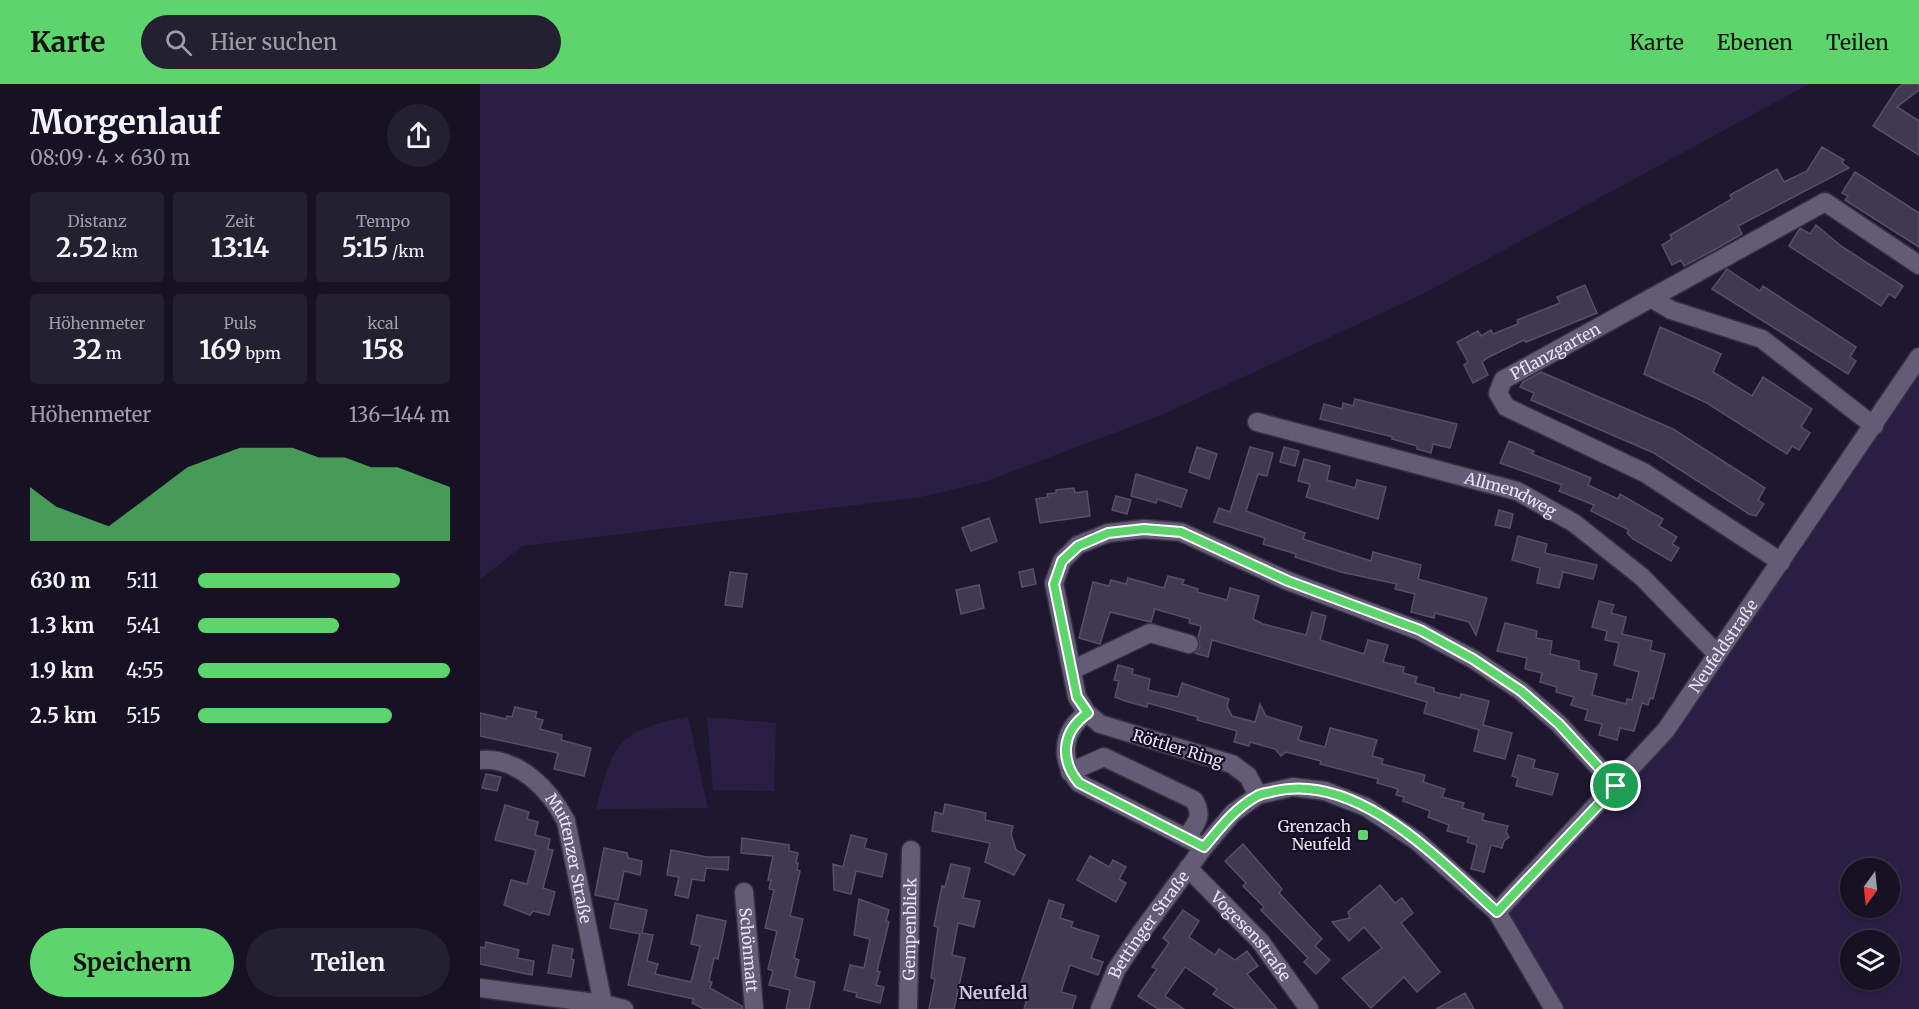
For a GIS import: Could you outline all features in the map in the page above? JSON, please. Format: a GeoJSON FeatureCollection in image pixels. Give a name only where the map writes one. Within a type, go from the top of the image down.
{"type":"FeatureCollection","features":[{"type":"Feature","properties":{"kind":"street"},"geometry":{"type":"LineString","coordinates":[[1651,298],[1825,202],[1919,265]]}},
{"type":"Feature","properties":{"kind":"street"},"geometry":{"type":"LineString","coordinates":[[1651,298],[1671,310],[1762,339],[1874,426]]}},
{"type":"Feature","properties":{"kind":"street","name":"Pflanzgarten"},"geometry":{"type":"LineString","coordinates":[[1651,298],[1627,309],[1503,380],[1498,393],[1506,407],[1645,473],[1781,562]]}},
{"type":"Feature","properties":{"kind":"street","name":"Neufeldstraße"},"geometry":{"type":"LineString","coordinates":[[1497,912],[1666,730],[1919,357]]}},
{"type":"Feature","properties":{"kind":"street","name":"Allmendweg"},"geometry":{"type":"LineString","coordinates":[[1257,422],[1517,491],[1574,522],[1642,577],[1717,654]]}},
{"type":"Feature","properties":{"kind":"street"},"geometry":{"type":"LineString","coordinates":[[1204,847],[1079,783],[1070,772],[1064,746],[1076,721],[1088,713],[1077,697],[1054,584],[1062,561],[1078,546],[1108,533],[1144,529],[1181,532],[1288,581],[1420,630],[1473,659],[1521,691],[1559,724],[1616,786]]}},
{"type":"Feature","properties":{"kind":"street"},"geometry":{"type":"LineString","coordinates":[[1072,670],[1150,633],[1189,644]]}},
{"type":"Feature","properties":{"kind":"street","name":"Röttler Ring"},"geometry":{"type":"LineString","coordinates":[[1088,713],[1100,724],[1232,764],[1248,776],[1258,795]]}},
{"type":"Feature","properties":{"kind":"street"},"geometry":{"type":"LineString","coordinates":[[1070,772],[1104,757],[1194,800],[1199,809],[1199,819],[1186,838]]}},
{"type":"Feature","properties":{"kind":"street","name":"Muttenzer Straße"},"geometry":{"type":"LineString","coordinates":[[480,760],[513,766],[538,782],[556,801],[566,821],[603,1004]]}},
{"type":"Feature","properties":{"kind":"street","name":"Bettinger Straße"},"geometry":{"type":"LineString","coordinates":[[1101,1009],[1116,970],[1188,868],[1233,813],[1258,795],[1293,787],[1325,791],[1366,807],[1417,841],[1497,912],[1554,1009]]}},
{"type":"Feature","properties":{"kind":"street","name":"Gempenblick"},"geometry":{"type":"LineString","coordinates":[[908,1009],[911,850]]}},
{"type":"Feature","properties":{"kind":"street","name":"Vogesenstraße"},"geometry":{"type":"LineString","coordinates":[[1188,868],[1260,941],[1308,1009]]}},
{"type":"Feature","properties":{"kind":"street","name":"Schönmatt"},"geometry":{"type":"LineString","coordinates":[[744,892],[754,1009]]}},
{"type":"Feature","properties":{"kind":"street"},"geometry":{"type":"LineString","coordinates":[[480,988],[603,1004],[624,1009]]}},
{"type":"Feature","properties":{"kind":"shaded area"},"geometry":{"type":"Polygon","coordinates":[[[480,84],[1809,84],[1425,293],[1157,417],[984,482],[921,497],[522,546],[480,580],[480,84]]]}},
{"type":"Feature","properties":{"kind":"shaded area"},"geometry":{"type":"Polygon","coordinates":[[[1919,357],[1919,1009],[1554,1009],[1497,912],[1616,786],[1919,357]]]}},
{"type":"Feature","properties":{"kind":"shaded area"},"geometry":{"type":"Polygon","coordinates":[[[688,717],[708,808],[596,809],[608,768],[622,743],[647,727],[688,717]]]}},
{"type":"Feature","properties":{"kind":"shaded area"},"geometry":{"type":"Polygon","coordinates":[[[707,717],[776,723],[774,791],[713,790],[707,717]]]}},
{"type":"Feature","properties":{"kind":"building"},"geometry":{"type":"Polygon","coordinates":[[[1903,84],[1919,84],[1919,90],[1897,107],[1919,121],[1919,155],[1873,126],[1897,89],[1903,84]]]}},
{"type":"Feature","properties":{"kind":"building"},"geometry":{"type":"Polygon","coordinates":[[[1822,147],[1844,160],[1842,163],[1849,168],[1738,226],[1742,234],[1714,250],[1684,266],[1681,260],[1672,265],[1662,245],[1672,239],[1670,235],[1732,199],[1730,195],[1777,169],[1784,182],[1807,171],[1822,147]]]}},
{"type":"Feature","properties":{"kind":"building"},"geometry":{"type":"Polygon","coordinates":[[[1855,172],[1919,213],[1919,247],[1845,200],[1848,196],[1842,193],[1855,172]]]}},
{"type":"Feature","properties":{"kind":"building"},"geometry":{"type":"Polygon","coordinates":[[[1816,225],[1841,246],[1903,286],[1895,298],[1889,294],[1881,306],[1789,246],[1800,228],[1810,234],[1816,225]]]}},
{"type":"Feature","properties":{"kind":"building"},"geometry":{"type":"Polygon","coordinates":[[[1727,269],[1760,291],[1763,286],[1856,347],[1850,357],[1856,361],[1848,374],[1712,289],[1727,269]]]}},
{"type":"Feature","properties":{"kind":"building"},"geometry":{"type":"Polygon","coordinates":[[[1585,285],[1597,313],[1526,342],[1524,340],[1489,357],[1482,362],[1488,375],[1473,383],[1464,365],[1468,362],[1457,342],[1478,331],[1481,336],[1491,330],[1493,334],[1518,324],[1517,320],[1560,303],[1557,297],[1585,285]]]}},
{"type":"Feature","properties":{"kind":"building"},"geometry":{"type":"Polygon","coordinates":[[[1660,327],[1721,354],[1713,372],[1752,396],[1763,377],[1812,409],[1801,427],[1810,433],[1799,450],[1792,446],[1787,454],[1707,403],[1644,374],[1660,327]]]}},
{"type":"Feature","properties":{"kind":"building"},"geometry":{"type":"Polygon","coordinates":[[[1541,372],[1673,429],[1765,488],[1758,500],[1764,504],[1756,516],[1749,514],[1654,453],[1531,400],[1534,393],[1520,387],[1523,382],[1541,372]]]}},
{"type":"Feature","properties":{"kind":"building"},"geometry":{"type":"Polygon","coordinates":[[[1355,399],[1457,424],[1450,448],[1433,444],[1431,453],[1417,449],[1417,446],[1392,439],[1393,437],[1320,419],[1324,404],[1342,409],[1343,403],[1353,406],[1355,399]]]}},
{"type":"Feature","properties":{"kind":"building"},"geometry":{"type":"Polygon","coordinates":[[[1509,441],[1534,451],[1532,454],[1591,478],[1588,485],[1618,499],[1620,494],[1663,519],[1659,526],[1677,537],[1672,544],[1679,548],[1671,561],[1633,539],[1627,533],[1629,530],[1591,511],[1594,505],[1559,491],[1562,485],[1500,463],[1509,441]]]}},
{"type":"Feature","properties":{"kind":"building"},"geometry":{"type":"Polygon","coordinates":[[[1197,447],[1217,454],[1209,479],[1189,472],[1197,447]]]}},
{"type":"Feature","properties":{"kind":"building"},"geometry":{"type":"Polygon","coordinates":[[[1250,447],[1273,453],[1267,476],[1258,474],[1246,511],[1305,533],[1303,539],[1371,561],[1373,552],[1421,565],[1418,579],[1487,598],[1476,635],[1469,622],[1435,613],[1434,618],[1411,612],[1415,594],[1395,589],[1397,584],[1341,572],[1295,557],[1296,554],[1263,544],[1265,538],[1214,522],[1219,508],[1230,512],[1250,447]]]}},
{"type":"Feature","properties":{"kind":"building"},"geometry":{"type":"Polygon","coordinates":[[[1284,447],[1299,451],[1295,466],[1280,462],[1284,447]]]}},
{"type":"Feature","properties":{"kind":"building"},"geometry":{"type":"Polygon","coordinates":[[[1304,459],[1330,466],[1327,480],[1355,488],[1357,480],[1386,487],[1378,519],[1306,497],[1310,484],[1298,481],[1304,459]]]}},
{"type":"Feature","properties":{"kind":"building"},"geometry":{"type":"Polygon","coordinates":[[[1136,474],[1187,490],[1181,507],[1157,499],[1156,503],[1131,496],[1136,474]]]}},
{"type":"Feature","properties":{"kind":"building"},"geometry":{"type":"Polygon","coordinates":[[[1074,488],[1075,493],[1087,491],[1090,516],[1040,523],[1036,499],[1048,497],[1047,494],[1056,493],[1056,490],[1074,488]]]}},
{"type":"Feature","properties":{"kind":"building"},"geometry":{"type":"Polygon","coordinates":[[[1116,496],[1131,500],[1127,514],[1112,510],[1116,496]]]}},
{"type":"Feature","properties":{"kind":"building"},"geometry":{"type":"Polygon","coordinates":[[[1499,510],[1513,514],[1510,528],[1495,525],[1499,510]]]}},
{"type":"Feature","properties":{"kind":"building"},"geometry":{"type":"Polygon","coordinates":[[[989,518],[997,541],[971,551],[962,528],[989,518]]]}},
{"type":"Feature","properties":{"kind":"building"},"geometry":{"type":"Polygon","coordinates":[[[1518,536],[1547,544],[1545,553],[1597,565],[1593,579],[1563,572],[1559,588],[1537,583],[1540,568],[1512,560],[1518,536]]]}},
{"type":"Feature","properties":{"kind":"building"},"geometry":{"type":"Polygon","coordinates":[[[1033,569],[1036,584],[1022,587],[1019,572],[1033,569]]]}},
{"type":"Feature","properties":{"kind":"building"},"geometry":{"type":"Polygon","coordinates":[[[730,572],[747,574],[742,607],[725,605],[730,572]]]}},
{"type":"Feature","properties":{"kind":"building"},"geometry":{"type":"Polygon","coordinates":[[[1168,576],[1184,580],[1182,584],[1198,589],[1197,592],[1227,600],[1230,588],[1259,596],[1253,619],[1263,624],[1306,635],[1312,612],[1326,616],[1320,640],[1364,654],[1368,640],[1388,645],[1383,662],[1404,667],[1403,673],[1417,677],[1415,683],[1434,688],[1434,692],[1460,698],[1461,694],[1489,701],[1483,725],[1512,733],[1505,759],[1474,751],[1479,730],[1424,713],[1427,702],[1212,640],[1208,657],[1195,653],[1200,646],[1198,638],[1201,626],[1189,623],[1190,619],[1155,609],[1151,622],[1110,612],[1100,644],[1079,638],[1093,582],[1109,586],[1111,580],[1126,584],[1128,578],[1164,588],[1168,576]]]}},
{"type":"Feature","properties":{"kind":"building"},"geometry":{"type":"Polygon","coordinates":[[[979,585],[984,608],[961,614],[956,590],[979,585]]]}},
{"type":"Feature","properties":{"kind":"building"},"geometry":{"type":"Polygon","coordinates":[[[1599,601],[1614,605],[1611,613],[1626,617],[1622,634],[1652,641],[1650,650],[1665,654],[1653,699],[1650,698],[1648,705],[1642,703],[1634,731],[1620,728],[1617,740],[1599,735],[1602,724],[1585,720],[1588,710],[1571,705],[1574,697],[1556,692],[1557,687],[1540,682],[1542,673],[1525,669],[1527,658],[1497,651],[1505,623],[1537,631],[1536,638],[1552,641],[1550,654],[1579,661],[1579,670],[1597,674],[1592,695],[1626,704],[1627,699],[1632,700],[1639,672],[1614,665],[1619,643],[1605,640],[1607,631],[1592,627],[1599,601]]]}},
{"type":"Feature","properties":{"kind":"building"},"geometry":{"type":"Polygon","coordinates":[[[1118,665],[1133,669],[1132,674],[1150,679],[1148,690],[1178,697],[1182,683],[1229,699],[1227,706],[1232,716],[1255,722],[1260,704],[1266,716],[1302,727],[1298,740],[1325,747],[1330,728],[1377,740],[1372,756],[1383,759],[1382,764],[1425,775],[1423,782],[1445,789],[1442,797],[1464,803],[1462,808],[1484,814],[1482,820],[1508,826],[1506,832],[1509,837],[1504,841],[1502,848],[1491,845],[1484,872],[1471,869],[1477,845],[1467,842],[1469,837],[1447,831],[1449,825],[1428,817],[1430,811],[1403,801],[1404,797],[1396,795],[1398,789],[1377,783],[1378,779],[1320,764],[1321,761],[1286,752],[1281,756],[1275,749],[1250,742],[1249,746],[1234,742],[1237,731],[1197,720],[1198,717],[1148,703],[1147,707],[1115,697],[1119,681],[1114,680],[1118,665]]]}},
{"type":"Feature","properties":{"kind":"building"},"geometry":{"type":"Polygon","coordinates":[[[515,707],[537,712],[535,718],[543,720],[540,729],[562,735],[561,740],[591,748],[584,776],[554,769],[558,753],[480,736],[480,713],[506,719],[507,716],[512,717],[515,707]]]}},
{"type":"Feature","properties":{"kind":"building"},"geometry":{"type":"Polygon","coordinates":[[[1518,755],[1535,760],[1533,768],[1558,774],[1552,795],[1516,786],[1518,778],[1512,776],[1518,755]]]}},
{"type":"Feature","properties":{"kind":"building"},"geometry":{"type":"Polygon","coordinates":[[[486,774],[501,777],[497,791],[482,788],[486,774]]]}},
{"type":"Feature","properties":{"kind":"building"},"geometry":{"type":"Polygon","coordinates":[[[945,804],[986,813],[985,820],[1013,826],[1011,834],[1016,850],[1025,855],[1014,875],[985,862],[990,843],[932,831],[935,812],[943,814],[945,804]]]}},
{"type":"Feature","properties":{"kind":"building"},"geometry":{"type":"Polygon","coordinates":[[[505,805],[529,812],[527,819],[538,822],[535,835],[550,839],[548,849],[553,850],[543,888],[555,892],[549,915],[533,911],[530,915],[504,905],[511,880],[527,884],[536,850],[495,840],[505,805]]]}},
{"type":"Feature","properties":{"kind":"building"},"geometry":{"type":"Polygon","coordinates":[[[851,835],[867,839],[864,848],[887,854],[882,877],[856,871],[851,894],[834,890],[833,864],[843,867],[851,835]]]}},
{"type":"Feature","properties":{"kind":"building"},"geometry":{"type":"Polygon","coordinates":[[[742,838],[789,845],[789,851],[798,853],[796,863],[798,863],[797,870],[800,871],[790,916],[803,919],[794,958],[799,960],[795,977],[815,982],[809,1009],[786,1009],[790,990],[769,985],[773,971],[768,969],[777,931],[765,928],[774,890],[769,889],[771,880],[768,880],[773,856],[741,853],[742,838]]]}},
{"type":"Feature","properties":{"kind":"building"},"geometry":{"type":"Polygon","coordinates":[[[1243,844],[1282,889],[1279,893],[1322,939],[1315,946],[1330,960],[1316,974],[1304,962],[1308,958],[1261,910],[1264,907],[1243,886],[1246,883],[1225,861],[1243,844]]]}},
{"type":"Feature","properties":{"kind":"building"},"geometry":{"type":"Polygon","coordinates":[[[604,848],[627,853],[628,858],[642,861],[640,875],[624,871],[618,900],[595,895],[604,848]]]}},
{"type":"Feature","properties":{"kind":"building"},"geometry":{"type":"Polygon","coordinates":[[[671,850],[707,857],[729,857],[728,870],[706,868],[704,881],[692,879],[688,898],[675,895],[679,877],[667,875],[671,850]]]}},
{"type":"Feature","properties":{"kind":"building"},"geometry":{"type":"Polygon","coordinates":[[[1090,856],[1109,867],[1113,860],[1126,867],[1119,879],[1126,883],[1116,902],[1077,880],[1090,856]]]}},
{"type":"Feature","properties":{"kind":"building"},"geometry":{"type":"Polygon","coordinates":[[[951,864],[970,868],[963,898],[980,901],[974,927],[958,923],[952,955],[965,958],[954,1009],[929,1009],[935,979],[931,978],[938,927],[934,926],[942,886],[945,887],[951,864]]]}},
{"type":"Feature","properties":{"kind":"building"},"geometry":{"type":"Polygon","coordinates":[[[1380,885],[1395,903],[1402,898],[1413,913],[1401,923],[1440,972],[1417,992],[1404,977],[1371,1008],[1342,978],[1382,948],[1364,927],[1349,941],[1332,922],[1350,918],[1348,912],[1380,885]]]}},
{"type":"Feature","properties":{"kind":"building"},"geometry":{"type":"Polygon","coordinates":[[[859,899],[889,910],[886,921],[889,922],[877,971],[880,972],[876,985],[884,987],[880,1003],[856,997],[857,993],[844,990],[850,965],[864,968],[870,939],[854,935],[859,899]]]}},
{"type":"Feature","properties":{"kind":"building"},"geometry":{"type":"Polygon","coordinates":[[[1049,900],[1064,905],[1060,918],[1073,922],[1071,927],[1099,936],[1091,958],[1103,962],[1098,975],[1070,965],[1061,992],[1076,996],[1072,1009],[1024,1009],[1028,995],[1018,992],[1049,900]]]}},
{"type":"Feature","properties":{"kind":"building"},"geometry":{"type":"Polygon","coordinates":[[[615,903],[647,910],[642,933],[653,935],[647,961],[658,964],[655,974],[691,982],[700,946],[691,944],[697,915],[726,921],[718,959],[714,958],[709,981],[712,982],[710,988],[742,1006],[743,1009],[704,1009],[692,1003],[694,999],[628,985],[640,934],[610,928],[615,903]]]}},
{"type":"Feature","properties":{"kind":"building"},"geometry":{"type":"Polygon","coordinates":[[[1183,910],[1199,921],[1189,937],[1215,955],[1219,949],[1235,960],[1247,951],[1258,966],[1247,974],[1277,1009],[1236,1009],[1213,994],[1217,989],[1185,967],[1165,996],[1184,1009],[1158,1009],[1138,996],[1157,969],[1152,967],[1169,943],[1163,938],[1183,910]]]}},
{"type":"Feature","properties":{"kind":"building"},"geometry":{"type":"Polygon","coordinates":[[[486,942],[519,950],[517,958],[534,961],[532,975],[480,964],[480,947],[485,948],[486,942]]]}},
{"type":"Feature","properties":{"kind":"building"},"geometry":{"type":"Polygon","coordinates":[[[553,945],[573,949],[571,977],[548,973],[553,945]]]}},
{"type":"Feature","properties":{"kind":"building"},"geometry":{"type":"Polygon","coordinates":[[[1465,993],[1474,1009],[1436,1009],[1465,993]]]}},
{"type":"Feature","properties":{"kind":"place","name":"Grenzach Neufeld"},"geometry":{"type":"Point","coordinates":[1363,835]}},
{"type":"Feature","properties":{"kind":"district","name":"Neufeld"},"geometry":{"type":"Point","coordinates":[993,992]}},
{"type":"Feature","properties":{"kind":"route"},"geometry":{"type":"LineString","coordinates":[[1144,529],[1181,532],[1288,581],[1420,630],[1473,659],[1521,691],[1559,724],[1616,786],[1497,912],[1417,841],[1366,807],[1325,791],[1293,787],[1258,795],[1233,813],[1204,847],[1079,783],[1070,772],[1064,746],[1076,721],[1088,713],[1077,697],[1054,584],[1062,561],[1078,546],[1108,533],[1144,529]]}}]}
